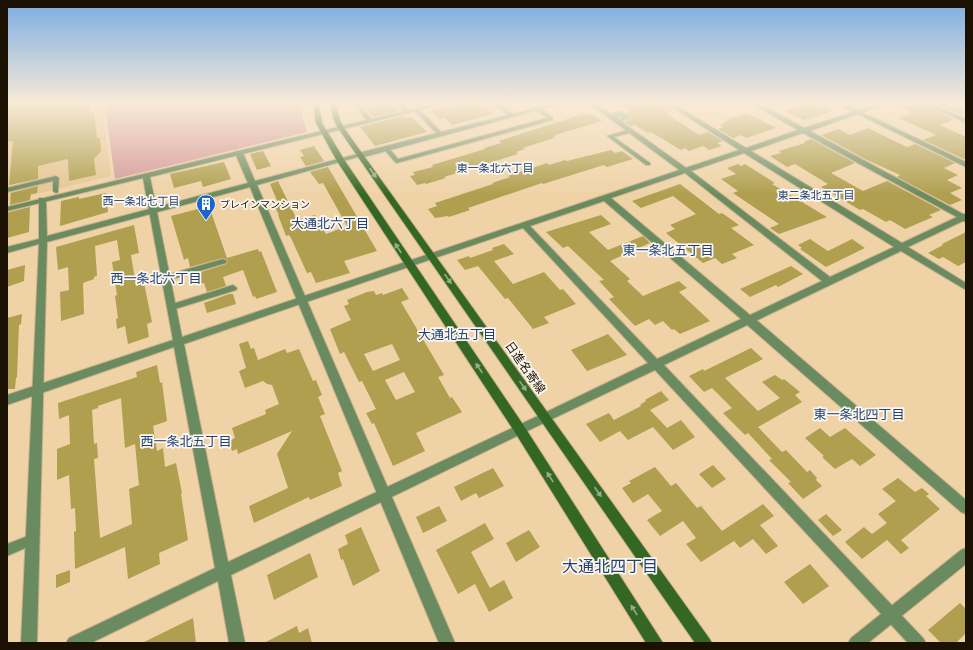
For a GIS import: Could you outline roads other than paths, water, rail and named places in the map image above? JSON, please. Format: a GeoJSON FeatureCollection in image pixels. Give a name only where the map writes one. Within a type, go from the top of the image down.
{"type":"FeatureCollection","features":[{"type":"Feature","properties":{"kind":"main road"},"geometry":{"type":"LineString","coordinates":[[325,134],[341,161],[520,430],[655,643]]}},
{"type":"Feature","properties":{"kind":"main road","name":"日進名寄線"},"geometry":{"type":"LineString","coordinates":[[346,134],[704,643]]}},
{"type":"Feature","properties":{"kind":"street"},"geometry":{"type":"LineString","coordinates":[[7,209],[315,134]]}},
{"type":"Feature","properties":{"kind":"street"},"geometry":{"type":"LineString","coordinates":[[636,134],[685,170],[830,282]]}},
{"type":"Feature","properties":{"kind":"street"},"geometry":{"type":"LineString","coordinates":[[718,134],[966,287]]}},
{"type":"Feature","properties":{"kind":"street"},"geometry":{"type":"LineString","coordinates":[[7,400],[791,134]]}},
{"type":"Feature","properties":{"kind":"street"},"geometry":{"type":"LineString","coordinates":[[811,134],[965,217]]}},
{"type":"Feature","properties":{"kind":"street"},"geometry":{"type":"LineString","coordinates":[[902,134],[966,165]]}},
{"type":"Feature","properties":{"kind":"street"},"geometry":{"type":"LineString","coordinates":[[7,250],[440,135]]}},
{"type":"Feature","properties":{"kind":"street"},"geometry":{"type":"LineString","coordinates":[[239,153],[447,643]]}},
{"type":"Feature","properties":{"kind":"street"},"geometry":{"type":"LineString","coordinates":[[146,176],[237,643]]}},
{"type":"Feature","properties":{"kind":"street"},"geometry":{"type":"LineString","coordinates":[[606,198],[966,508]]}},
{"type":"Feature","properties":{"kind":"street"},"geometry":{"type":"LineString","coordinates":[[29,643],[43,240],[42,200]]}},
{"type":"Feature","properties":{"kind":"street"},"geometry":{"type":"LineString","coordinates":[[74,643],[965,217]]}},
{"type":"Feature","properties":{"kind":"street"},"geometry":{"type":"LineString","coordinates":[[525,225],[918,643]]}},
{"type":"Feature","properties":{"kind":"street"},"geometry":{"type":"LineString","coordinates":[[856,643],[966,555]]}},
{"type":"Feature","properties":{"kind":"lane"},"geometry":{"type":"LineString","coordinates":[[387,149],[397,161],[495,134]]}},
{"type":"Feature","properties":{"kind":"lane"},"geometry":{"type":"LineString","coordinates":[[617,134],[610,136],[648,164]]}},
{"type":"Feature","properties":{"kind":"lane"},"geometry":{"type":"LineString","coordinates":[[7,190],[56,178],[56,191]]}},
{"type":"Feature","properties":{"kind":"lane"},"geometry":{"type":"LineString","coordinates":[[166,278],[223,261]]}},
{"type":"Feature","properties":{"kind":"lane"},"geometry":{"type":"LineString","coordinates":[[172,307],[233,288]]}},
{"type":"Feature","properties":{"kind":"lane"},"geometry":{"type":"LineString","coordinates":[[7,550],[33,539]]}},
{"type":"Feature","properties":{"kind":"place","name":"ブレインマンション"},"geometry":{"type":"Point","coordinates":[206,221]}},
{"type":"Feature","properties":{"kind":"district","name":"東一条北六丁目"},"geometry":{"type":"Point","coordinates":[495,167]}},
{"type":"Feature","properties":{"kind":"district","name":"東二条北五丁目"},"geometry":{"type":"Point","coordinates":[816,194]}},
{"type":"Feature","properties":{"kind":"district","name":"西一条北七丁目"},"geometry":{"type":"Point","coordinates":[141,200]}},
{"type":"Feature","properties":{"kind":"district","name":"大通北六丁目"},"geometry":{"type":"Point","coordinates":[330,223]}},
{"type":"Feature","properties":{"kind":"district","name":"東一条北五丁目"},"geometry":{"type":"Point","coordinates":[668,250]}},
{"type":"Feature","properties":{"kind":"district","name":"西一条北六丁目"},"geometry":{"type":"Point","coordinates":[156,278]}},
{"type":"Feature","properties":{"kind":"district","name":"大通北五丁目"},"geometry":{"type":"Point","coordinates":[457,334]}},
{"type":"Feature","properties":{"kind":"district","name":"東一条北四丁目"},"geometry":{"type":"Point","coordinates":[859,414]}},
{"type":"Feature","properties":{"kind":"district","name":"西一条北五丁目"},"geometry":{"type":"Point","coordinates":[186,441]}},
{"type":"Feature","properties":{"kind":"district","name":"大通北四丁目"},"geometry":{"type":"Point","coordinates":[610,565]}}]}
